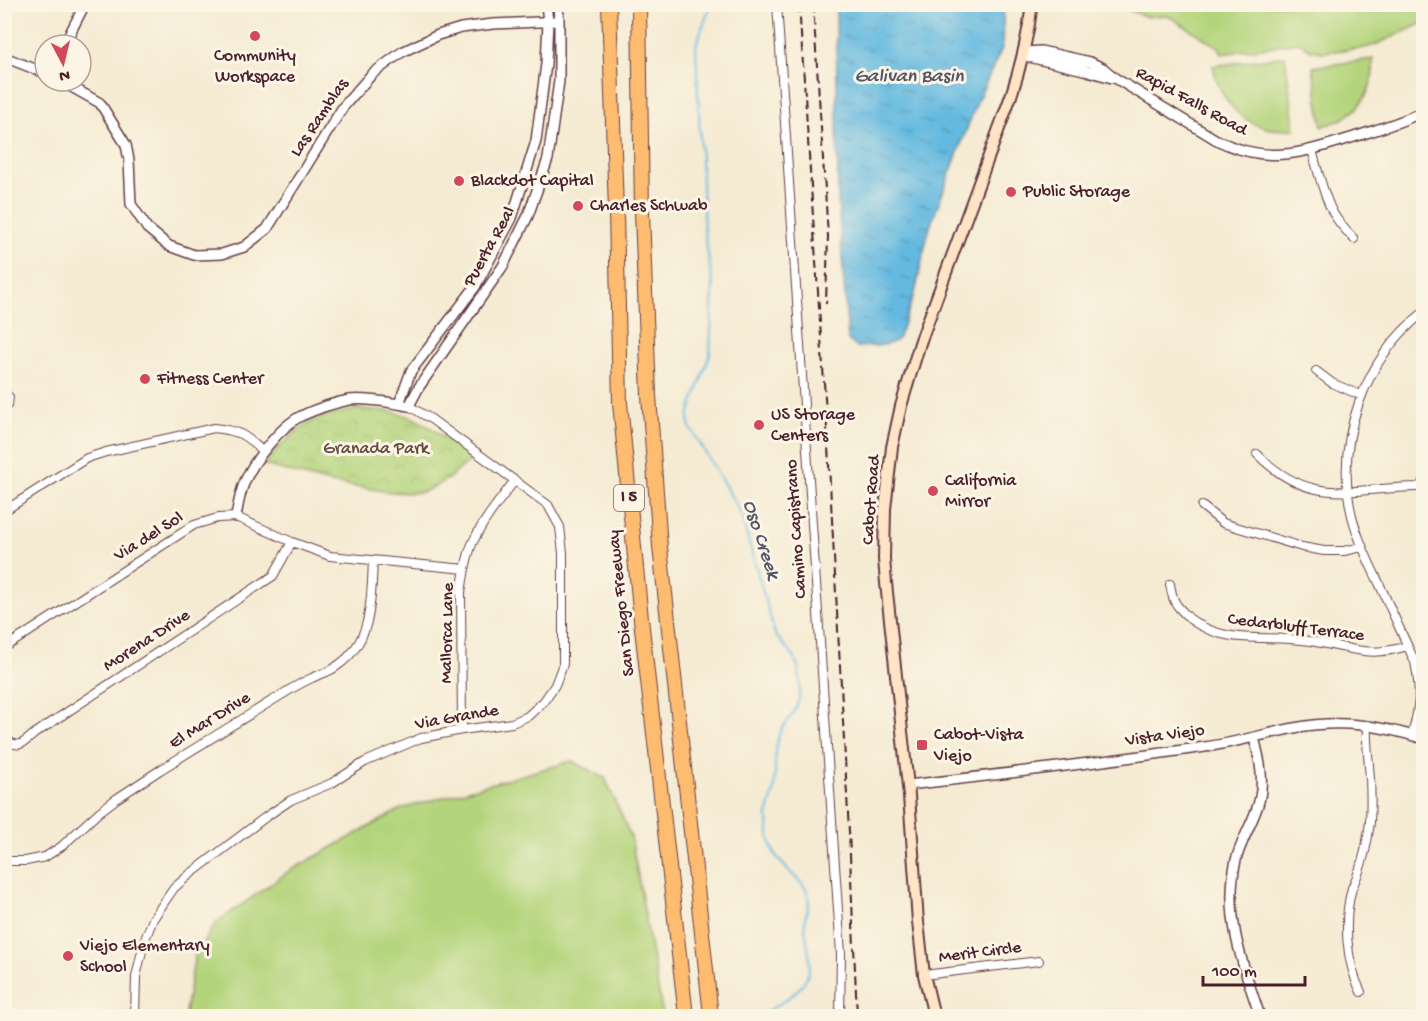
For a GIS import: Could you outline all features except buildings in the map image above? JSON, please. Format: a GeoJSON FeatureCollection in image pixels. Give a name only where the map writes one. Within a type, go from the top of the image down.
{"type":"FeatureCollection","features":[{"type":"Feature","properties":{"kind":"highway","name":"San Diego Freeway"},"geometry":{"type":"LineString","coordinates":[[609,4],[620,403],[642,631],[686,1017]]}},
{"type":"Feature","properties":{"kind":"highway","name":"I 5"},"geometry":{"type":"LineString","coordinates":[[639,4],[642,212],[649,396],[660,547],[711,1017]]}},
{"type":"Feature","properties":{"kind":"main road","name":"Cabot Road"},"geometry":{"type":"LineString","coordinates":[[934,1017],[924,975],[918,922],[908,785],[884,560],[885,509],[892,447],[901,405],[911,371],[1009,103],[1024,52],[1032,4]]}},
{"type":"Feature","properties":{"kind":"street"},"geometry":{"type":"LineString","coordinates":[[70,33],[84,4]]}},
{"type":"Feature","properties":{"kind":"street","name":"Puerta Real"},"geometry":{"type":"LineString","coordinates":[[404,405],[411,371],[475,286],[512,218],[536,141],[546,64],[548,22],[546,4]]}},
{"type":"Feature","properties":{"kind":"street","name":"Puerta Real"},"geometry":{"type":"LineString","coordinates":[[404,405],[503,266],[528,216],[548,159],[559,81],[558,4]]}},
{"type":"Feature","properties":{"kind":"street","name":"Camino Capistrano"},"geometry":{"type":"LineString","coordinates":[[777,4],[841,954],[840,1017]]}},
{"type":"Feature","properties":{"kind":"street","name":"Las Ramblas"},"geometry":{"type":"LineString","coordinates":[[82,93],[100,103],[126,146],[131,204],[147,228],[169,246],[194,255],[222,254],[244,247],[267,229],[343,107],[372,74],[402,52],[438,35],[461,28],[559,21]]}},
{"type":"Feature","properties":{"kind":"street","name":"Rapid Falls Road"},"geometry":{"type":"LineString","coordinates":[[1024,52],[1029,57],[1115,78],[1230,147],[1254,154],[1287,155],[1312,150],[1401,122],[1424,111]]}},
{"type":"Feature","properties":{"kind":"street"},"geometry":{"type":"LineString","coordinates":[[4,57],[33,68]]}},
{"type":"Feature","properties":{"kind":"street"},"geometry":{"type":"LineString","coordinates":[[1312,150],[1332,211],[1354,239]]}},
{"type":"Feature","properties":{"kind":"street"},"geometry":{"type":"LineString","coordinates":[[1412,735],[1420,699],[1415,662],[1362,547],[1352,515],[1347,473],[1348,444],[1353,421],[1372,372],[1409,324],[1424,312]]}},
{"type":"Feature","properties":{"kind":"street"},"geometry":{"type":"LineString","coordinates":[[1316,371],[1332,383],[1362,396]]}},
{"type":"Feature","properties":{"kind":"street"},"geometry":{"type":"LineString","coordinates":[[4,409],[8,405],[7,395]]}},
{"type":"Feature","properties":{"kind":"street"},"geometry":{"type":"LineString","coordinates":[[404,405],[351,400],[300,417],[280,431],[245,480],[239,497],[236,517],[330,556],[465,569]]}},
{"type":"Feature","properties":{"kind":"street","name":"Via Grande"},"geometry":{"type":"LineString","coordinates":[[135,1017],[136,977],[144,942],[162,904],[174,888],[189,875],[291,800],[332,783],[366,762],[421,738],[462,729],[512,723],[528,716],[544,701],[555,685],[563,664],[563,553],[560,527],[548,505],[431,419],[404,405]]}},
{"type":"Feature","properties":{"kind":"street"},"geometry":{"type":"LineString","coordinates":[[4,511],[87,458],[106,452],[214,428],[232,430],[247,436],[263,452]]}},
{"type":"Feature","properties":{"kind":"street"},"geometry":{"type":"LineString","coordinates":[[1257,454],[1271,468],[1292,481],[1310,487],[1348,492],[1422,483]]}},
{"type":"Feature","properties":{"kind":"street","name":"Mallorca Lane"},"geometry":{"type":"LineString","coordinates":[[462,729],[461,592],[465,569],[472,544],[485,519],[516,480]]}},
{"type":"Feature","properties":{"kind":"street"},"geometry":{"type":"LineString","coordinates":[[1202,506],[1223,523],[1302,547],[1324,551],[1344,551],[1362,547]]}},
{"type":"Feature","properties":{"kind":"street","name":"Via del Sol"},"geometry":{"type":"LineString","coordinates":[[4,648],[194,525],[218,518],[236,517]]}},
{"type":"Feature","properties":{"kind":"street","name":"Morena Drive"},"geometry":{"type":"LineString","coordinates":[[4,739],[13,745],[23,744],[34,734],[273,576],[292,542]]}},
{"type":"Feature","properties":{"kind":"street","name":"El Mar Drive"},"geometry":{"type":"LineString","coordinates":[[4,861],[26,861],[45,857],[62,846],[116,799],[160,770],[291,689],[336,668],[352,654],[368,622],[373,560]]}},
{"type":"Feature","properties":{"kind":"street","name":"Cedarbluff Terrace"},"geometry":{"type":"LineString","coordinates":[[1170,584],[1175,602],[1185,615],[1196,623],[1226,636],[1302,640],[1364,652],[1379,652],[1407,646]]}},
{"type":"Feature","properties":{"kind":"street","name":"Vista Viejo"},"geometry":{"type":"LineString","coordinates":[[908,785],[1198,748],[1312,725],[1367,725],[1424,739]]}},
{"type":"Feature","properties":{"kind":"street"},"geometry":{"type":"LineString","coordinates":[[1361,992],[1355,981],[1352,967],[1348,930],[1352,889],[1366,850],[1370,824],[1367,725]]}},
{"type":"Feature","properties":{"kind":"street"},"geometry":{"type":"LineString","coordinates":[[1254,738],[1260,760],[1259,803],[1236,860],[1232,918],[1236,940],[1260,1017]]}},
{"type":"Feature","properties":{"kind":"street","name":"Merit Circle"},"geometry":{"type":"LineString","coordinates":[[924,975],[1039,961]]}},
{"type":"Feature","properties":{"kind":"green space"},"geometry":{"type":"Polygon","coordinates":[[[1115,5],[1423,5],[1423,23],[1364,48],[1323,52],[1311,50],[1299,42],[1222,54],[1220,48],[1167,15],[1147,17],[1115,5]]]}},
{"type":"Feature","properties":{"kind":"green space"},"geometry":{"type":"Polygon","coordinates":[[[1285,56],[1295,129],[1260,126],[1240,115],[1232,107],[1220,88],[1213,66],[1285,56]]]}},
{"type":"Feature","properties":{"kind":"green space"},"geometry":{"type":"Polygon","coordinates":[[[1373,59],[1371,83],[1361,103],[1345,118],[1322,126],[1313,67],[1373,59]]]}},
{"type":"Feature","properties":{"kind":"green space","name":"Granada Park"},"geometry":{"type":"Polygon","coordinates":[[[359,409],[382,410],[405,415],[432,428],[472,459],[448,479],[424,492],[409,493],[326,482],[264,465],[286,440],[306,425],[324,417],[359,409]]]}},
{"type":"Feature","properties":{"kind":"green space"},"geometry":{"type":"Polygon","coordinates":[[[572,761],[605,778],[631,837],[663,1016],[185,1016],[195,955],[217,922],[288,872],[401,809],[572,761]]]}},
{"type":"Feature","properties":{"kind":"water","name":"Galivan Basin"},"geometry":{"type":"Polygon","coordinates":[[[836,5],[1004,5],[1002,48],[977,102],[932,221],[916,289],[899,337],[892,343],[880,345],[857,347],[848,340],[838,199],[836,5]]]}},
{"type":"Feature","properties":{"kind":"waterway","name":"Oso Creek"},"geometry":{"type":"LineString","coordinates":[[712,4],[696,45],[704,230],[713,286],[710,354],[689,415],[689,425],[740,511],[775,634],[793,656],[800,678],[797,707],[782,729],[777,742],[774,790],[768,813],[768,827],[770,843],[776,856],[804,886],[808,894],[805,926],[810,958],[809,970],[802,985],[796,991],[760,1016]]}},
{"type":"Feature","properties":{"kind":"railway"},"geometry":{"type":"LineString","coordinates":[[799,4],[827,428],[857,1016]]}},
{"type":"Feature","properties":{"kind":"railway"},"geometry":{"type":"LineString","coordinates":[[813,4],[828,236],[826,304]]}},
{"type":"Feature","properties":{"kind":"place","name":"Community Workspace"},"geometry":{"type":"Point","coordinates":[255,36]}},
{"type":"Feature","properties":{"kind":"place","name":"Blackdot Capital"},"geometry":{"type":"Point","coordinates":[459,181]}},
{"type":"Feature","properties":{"kind":"place","name":"Public Storage"},"geometry":{"type":"Point","coordinates":[1011,192]}},
{"type":"Feature","properties":{"kind":"place","name":"Charles Schwab"},"geometry":{"type":"Point","coordinates":[578,206]}},
{"type":"Feature","properties":{"kind":"place","name":"Fitness Center"},"geometry":{"type":"Point","coordinates":[145,379]}},
{"type":"Feature","properties":{"kind":"place","name":"US Storage Centers"},"geometry":{"type":"Point","coordinates":[759,425]}},
{"type":"Feature","properties":{"kind":"place","name":"California Mirror"},"geometry":{"type":"Point","coordinates":[933,491]}},
{"type":"Feature","properties":{"kind":"place","name":"Cabot-Vista Viejo"},"geometry":{"type":"Point","coordinates":[922,745]}},
{"type":"Feature","properties":{"kind":"place","name":"Viejo Elementary School"},"geometry":{"type":"Point","coordinates":[68,956]}}]}
